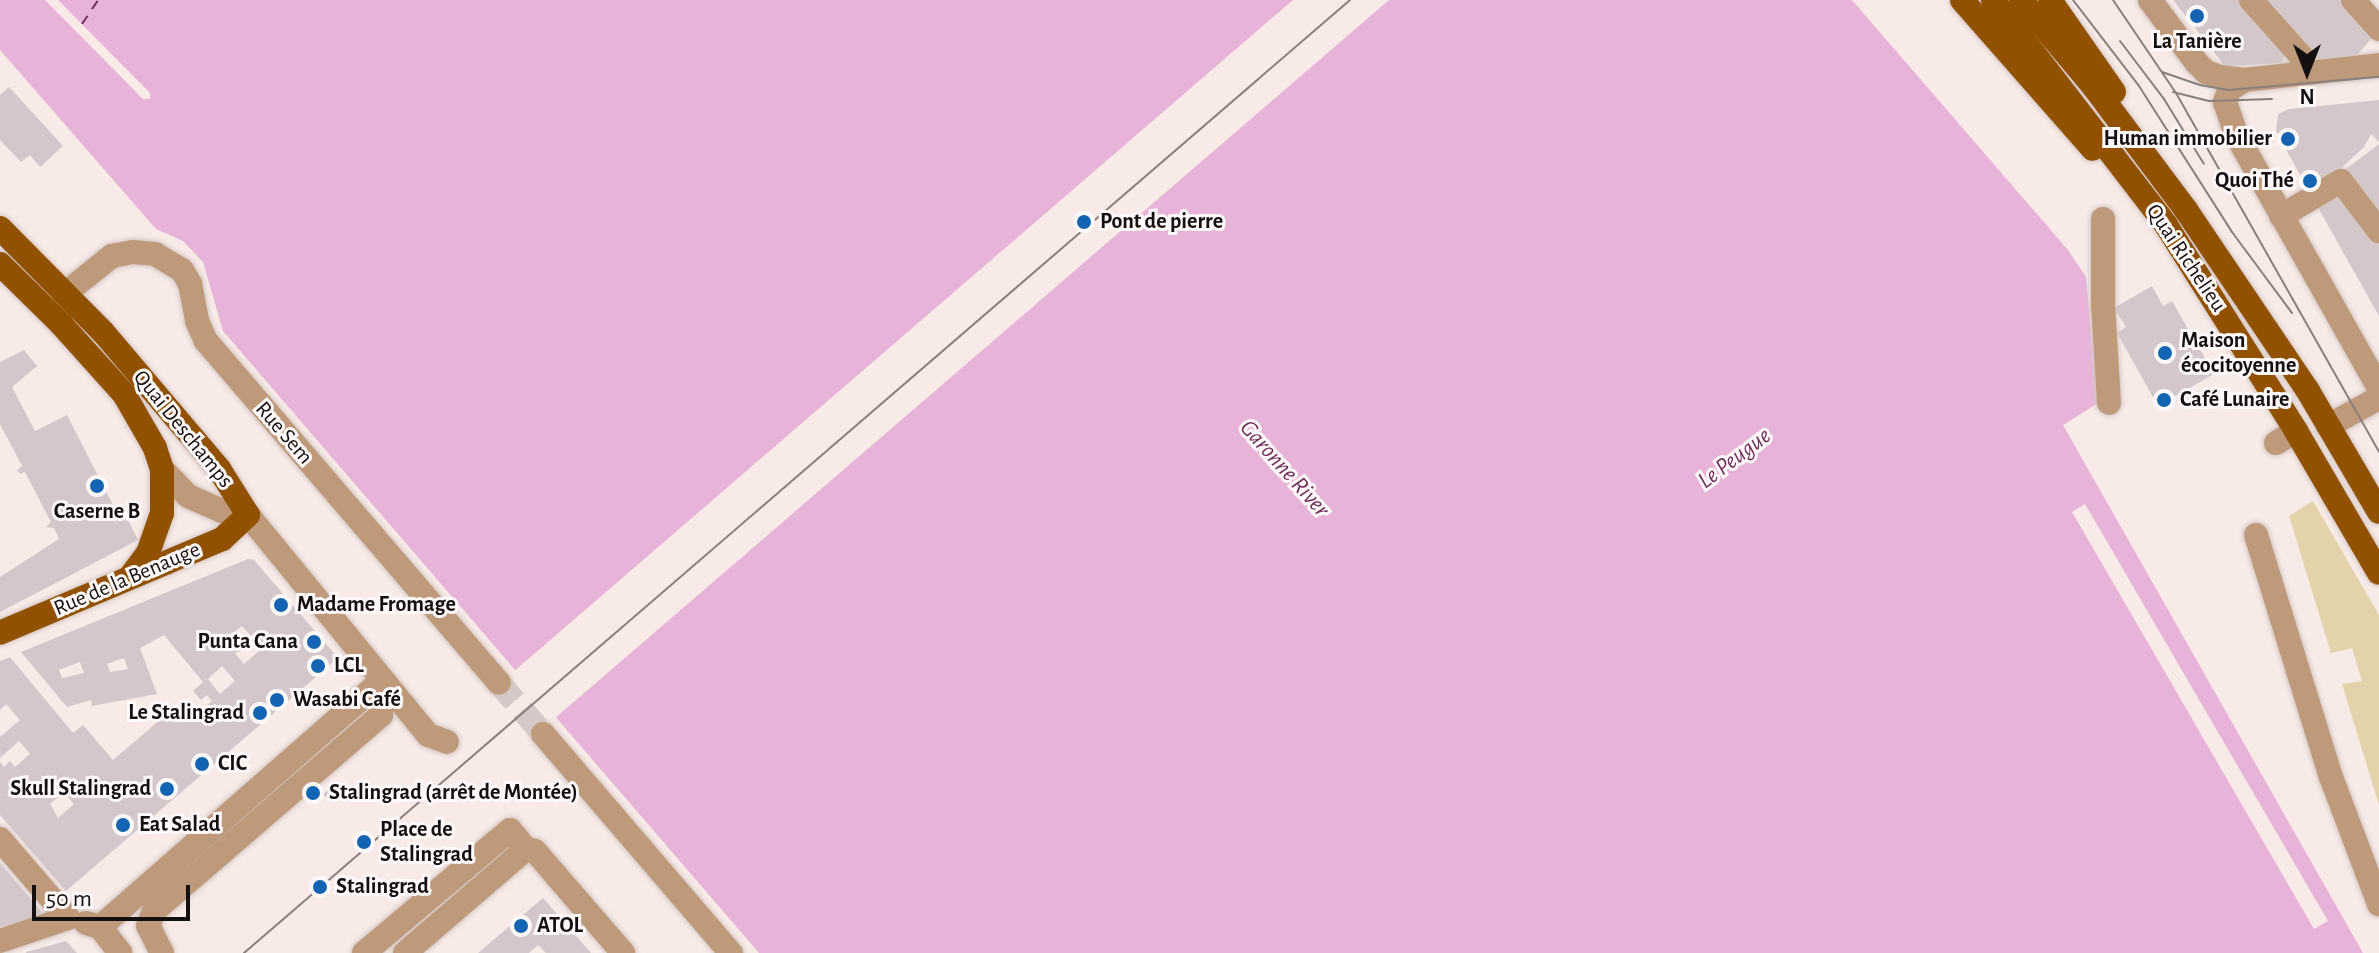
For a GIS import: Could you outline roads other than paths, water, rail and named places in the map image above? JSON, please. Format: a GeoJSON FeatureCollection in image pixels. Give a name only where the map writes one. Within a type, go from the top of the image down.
{"type":"FeatureCollection","features":[{"type":"Feature","properties":{"kind":"main road"},"geometry":{"type":"LineString","coordinates":[[1962,0],[2059,114],[2166,225]]}},
{"type":"Feature","properties":{"kind":"main road","name":"Quai Richelieu"},"geometry":{"type":"LineString","coordinates":[[1993,0],[2166,225],[2286,437],[2379,573]]}},
{"type":"Feature","properties":{"kind":"main road","name":"Quai Richelieu"},"geometry":{"type":"LineString","coordinates":[[2021,0],[2094,87],[2186,210],[2328,426],[2379,512]]}},
{"type":"Feature","properties":{"kind":"main road"},"geometry":{"type":"LineString","coordinates":[[2050,0],[2089,52],[2186,210]]}},
{"type":"Feature","properties":{"kind":"main road","name":"Quai Deschamps"},"geometry":{"type":"LineString","coordinates":[[0,228],[67,292],[219,469],[248,515]]}},
{"type":"Feature","properties":{"kind":"main road","name":"Quai Deschamps"},"geometry":{"type":"LineString","coordinates":[[7,271],[61,324],[124,394],[145,427],[162,469],[162,513],[148,553],[130,577]]}},
{"type":"Feature","properties":{"kind":"main road","name":"Rue de la Benauge"},"geometry":{"type":"LineString","coordinates":[[0,633],[222,539],[248,515]]}},
{"type":"Feature","properties":{"kind":"street"},"geometry":{"type":"LineString","coordinates":[[2150,0],[2206,72],[2244,80],[2379,65]]}},
{"type":"Feature","properties":{"kind":"street"},"geometry":{"type":"LineString","coordinates":[[2251,0],[2301,56],[2303,73]]}},
{"type":"Feature","properties":{"kind":"street"},"geometry":{"type":"LineString","coordinates":[[2353,0],[2379,29]]}},
{"type":"Feature","properties":{"kind":"street"},"geometry":{"type":"LineString","coordinates":[[2244,80],[2229,90],[2225,108],[2237,136],[2379,388]]}},
{"type":"Feature","properties":{"kind":"street"},"geometry":{"type":"LineString","coordinates":[[2281,216],[2341,181],[2379,231]]}},
{"type":"Feature","properties":{"kind":"street"},"geometry":{"type":"LineString","coordinates":[[2103,219],[2103,305],[2109,403]]}},
{"type":"Feature","properties":{"kind":"street","name":"Rue Sem"},"geometry":{"type":"LineString","coordinates":[[67,292],[112,256],[133,252],[155,254],[182,270],[190,284],[197,321],[206,341],[499,683]]}},
{"type":"Feature","properties":{"kind":"street"},"geometry":{"type":"LineString","coordinates":[[7,271],[50,292],[67,292],[61,306],[61,324]]}},
{"type":"Feature","properties":{"kind":"street"},"geometry":{"type":"LineString","coordinates":[[2328,426],[2379,398]]}},
{"type":"Feature","properties":{"kind":"street"},"geometry":{"type":"LineString","coordinates":[[162,469],[188,496],[231,515],[248,515]]}},
{"type":"Feature","properties":{"kind":"street","name":"Quai Deschamps"},"geometry":{"type":"LineString","coordinates":[[248,515],[381,681]]}},
{"type":"Feature","properties":{"kind":"street"},"geometry":{"type":"LineString","coordinates":[[2256,535],[2331,777],[2379,904]]}},
{"type":"Feature","properties":{"kind":"street"},"geometry":{"type":"LineString","coordinates":[[381,681],[428,735],[447,742]]}},
{"type":"Feature","properties":{"kind":"street"},"geometry":{"type":"LineString","coordinates":[[100,927],[381,681]]}},
{"type":"Feature","properties":{"kind":"street"},"geometry":{"type":"LineString","coordinates":[[162,953],[148,926],[154,911],[381,715],[381,681]]}},
{"type":"Feature","properties":{"kind":"street"},"geometry":{"type":"LineString","coordinates":[[543,734],[731,953]]}},
{"type":"Feature","properties":{"kind":"street"},"geometry":{"type":"LineString","coordinates":[[364,953],[510,830],[526,849],[535,851],[623,953]]}},
{"type":"Feature","properties":{"kind":"street"},"geometry":{"type":"LineString","coordinates":[[0,839],[68,918],[100,927],[120,953]]}},
{"type":"Feature","properties":{"kind":"street"},"geometry":{"type":"LineString","coordinates":[[405,953],[526,849]]}},
{"type":"Feature","properties":{"kind":"street"},"geometry":{"type":"LineString","coordinates":[[0,941],[68,918]]}},
{"type":"Feature","properties":{"kind":"water"},"geometry":{"type":"Polygon","coordinates":[[[0,0],[1852,0],[2068,250],[2086,277],[2098,403],[2063,425],[2363,953],[759,953],[223,331],[203,262],[183,241],[156,229],[0,50],[0,0]]]}},
{"type":"Feature","properties":{"kind":"tunnel"},"geometry":{"type":"LineString","coordinates":[[499,683],[543,734]]}},
{"type":"Feature","properties":{"kind":"tram line"},"geometry":{"type":"LineString","coordinates":[[244,953],[1350,0]]}},
{"type":"Feature","properties":{"kind":"tram line"},"geometry":{"type":"LineString","coordinates":[[2073,0],[2139,86],[2232,232],[2292,313]]}},
{"type":"Feature","properties":{"kind":"tram line"},"geometry":{"type":"LineString","coordinates":[[2113,0],[2176,93],[2379,452]]}},
{"type":"Feature","properties":{"kind":"tram line"},"geometry":{"type":"LineString","coordinates":[[2120,41],[2164,99],[2204,164]]}},
{"type":"Feature","properties":{"kind":"tram line"},"geometry":{"type":"LineString","coordinates":[[2162,72],[2200,85],[2229,90],[2379,77]]}},
{"type":"Feature","properties":{"kind":"tram line"},"geometry":{"type":"LineString","coordinates":[[2173,92],[2210,101],[2272,99]]}},
{"type":"Feature","properties":{"kind":"place","name":"La Tanière"},"geometry":{"type":"Point","coordinates":[2197,16]}},
{"type":"Feature","properties":{"kind":"place","name":"Human immobilier"},"geometry":{"type":"Point","coordinates":[2288,139]}},
{"type":"Feature","properties":{"kind":"place","name":"Quoi Thé"},"geometry":{"type":"Point","coordinates":[2310,181]}},
{"type":"Feature","properties":{"kind":"place","name":"Pont de pierre"},"geometry":{"type":"Point","coordinates":[1084,222]}},
{"type":"Feature","properties":{"kind":"place","name":"Maison écocitoyenne"},"geometry":{"type":"Point","coordinates":[2165,353]}},
{"type":"Feature","properties":{"kind":"place","name":"Café Lunaire"},"geometry":{"type":"Point","coordinates":[2164,400]}},
{"type":"Feature","properties":{"kind":"place","name":"Caserne B"},"geometry":{"type":"Point","coordinates":[97,486]}},
{"type":"Feature","properties":{"kind":"place","name":"Madame Fromage"},"geometry":{"type":"Point","coordinates":[281,605]}},
{"type":"Feature","properties":{"kind":"place","name":"Punta Cana"},"geometry":{"type":"Point","coordinates":[314,642]}},
{"type":"Feature","properties":{"kind":"place","name":"LCL"},"geometry":{"type":"Point","coordinates":[318,666]}},
{"type":"Feature","properties":{"kind":"place","name":"Wasabi Café"},"geometry":{"type":"Point","coordinates":[277,700]}},
{"type":"Feature","properties":{"kind":"place","name":"Le Stalingrad"},"geometry":{"type":"Point","coordinates":[260,713]}},
{"type":"Feature","properties":{"kind":"place","name":"CIC"},"geometry":{"type":"Point","coordinates":[202,764]}},
{"type":"Feature","properties":{"kind":"place","name":"Skull Stalingrad"},"geometry":{"type":"Point","coordinates":[167,789]}},
{"type":"Feature","properties":{"kind":"place","name":"Stalingrad (arrêt de Montée)"},"geometry":{"type":"Point","coordinates":[313,793]}},
{"type":"Feature","properties":{"kind":"place","name":"Eat Salad"},"geometry":{"type":"Point","coordinates":[123,825]}},
{"type":"Feature","properties":{"kind":"place","name":"Place de Stalingrad"},"geometry":{"type":"Point","coordinates":[364,842]}},
{"type":"Feature","properties":{"kind":"place","name":"Stalingrad"},"geometry":{"type":"Point","coordinates":[320,887]}},
{"type":"Feature","properties":{"kind":"place","name":"ATOL"},"geometry":{"type":"Point","coordinates":[521,926]}},
{"type":"Feature","properties":{"kind":"water label","name":"Le Peugue"},"geometry":{"type":"Point","coordinates":[1735,459]}},
{"type":"Feature","properties":{"kind":"water label","name":"Garonne River"},"geometry":{"type":"Point","coordinates":[1284,469]}}]}
